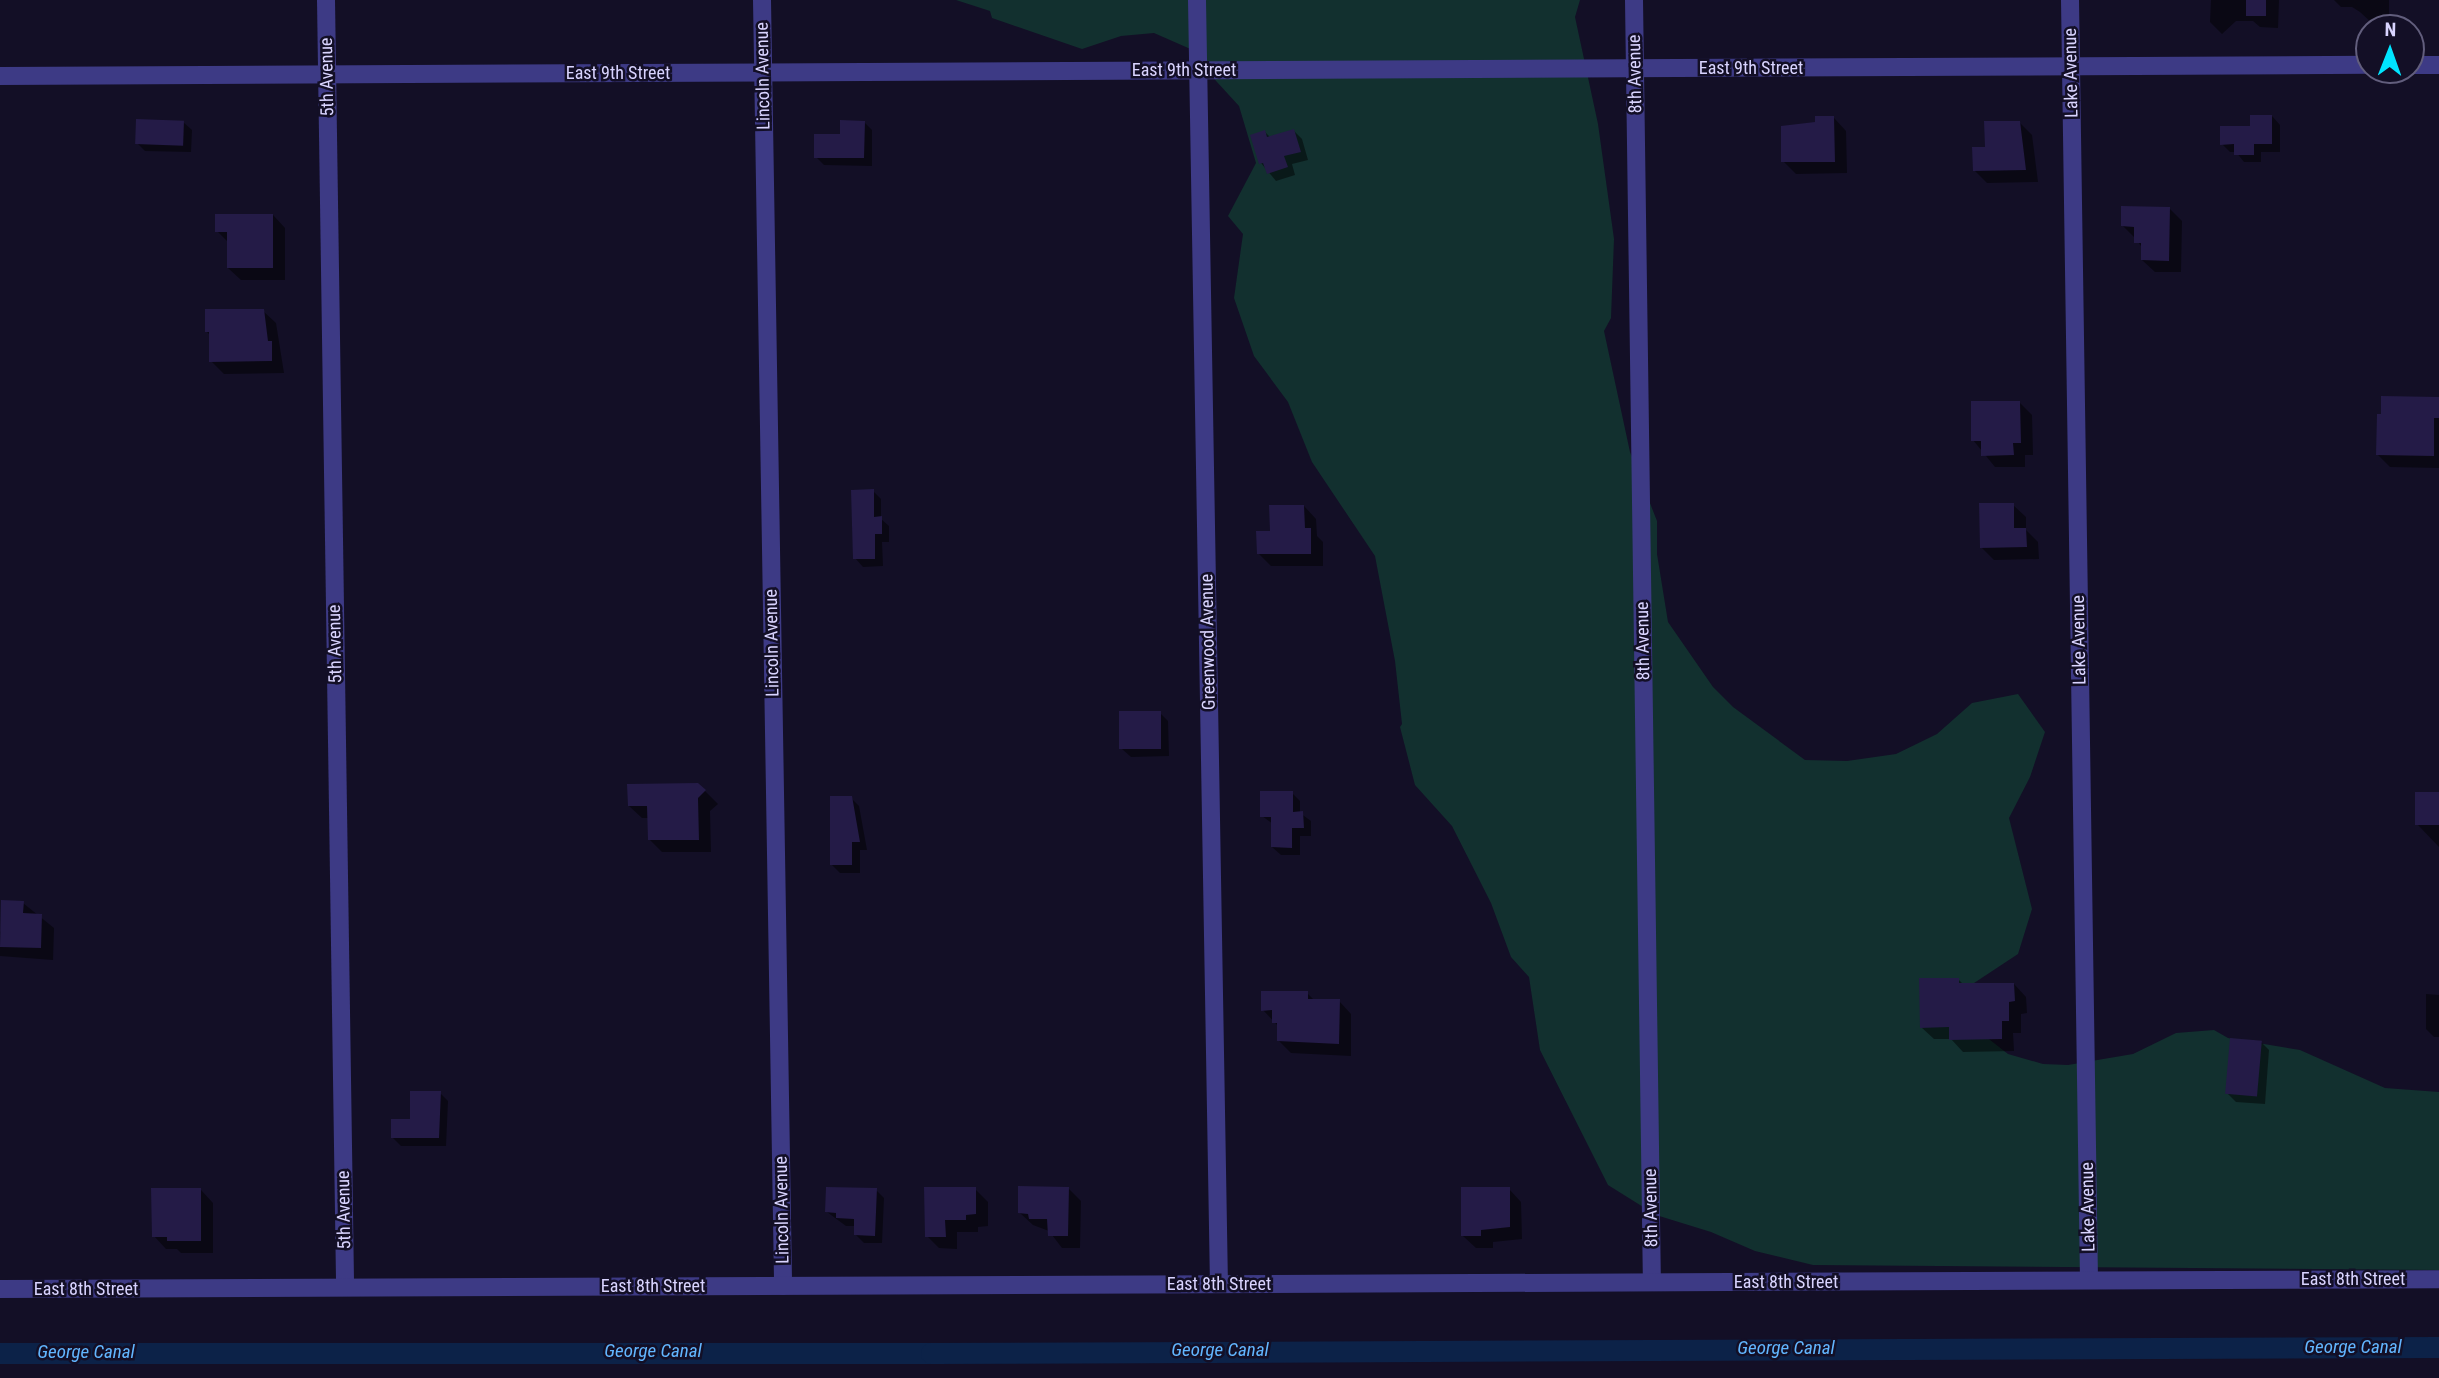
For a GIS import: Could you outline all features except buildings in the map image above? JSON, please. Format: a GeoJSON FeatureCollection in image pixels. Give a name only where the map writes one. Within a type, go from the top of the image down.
{"type":"FeatureCollection","features":[{"type":"Feature","properties":{"kind":"street","name":"5th Avenue"},"geometry":{"type":"LineString","coordinates":[[326,0],[345,1287]]}},
{"type":"Feature","properties":{"kind":"street","name":"Lincoln Avenue"},"geometry":{"type":"LineString","coordinates":[[762,0],[783,1286]]}},
{"type":"Feature","properties":{"kind":"street","name":"Greenwood Avenue"},"geometry":{"type":"LineString","coordinates":[[1197,0],[1219,1283]]}},
{"type":"Feature","properties":{"kind":"street","name":"8th Avenue"},"geometry":{"type":"LineString","coordinates":[[1634,0],[1652,1282]]}},
{"type":"Feature","properties":{"kind":"street","name":"Lake Avenue"},"geometry":{"type":"LineString","coordinates":[[2070,0],[2089,1280]]}},
{"type":"Feature","properties":{"kind":"street","name":"East 9th Street"},"geometry":{"type":"LineString","coordinates":[[0,76],[2355,65]]}},
{"type":"Feature","properties":{"kind":"street","name":"East 8th Street"},"geometry":{"type":"LineString","coordinates":[[0,1289],[2439,1279]]}},
{"type":"Feature","properties":{"kind":"green space"},"geometry":{"type":"Polygon","coordinates":[[[956,0],[1580,0],[1575,17],[1598,124],[1614,239],[1611,318],[1604,331],[1630,452],[1657,521],[1657,554],[1668,622],[1713,687],[1733,707],[1805,760],[1847,761],[1896,754],[1937,734],[1972,703],[2018,694],[2045,732],[2030,777],[2009,818],[2032,909],[2018,954],[1968,987],[1985,1036],[2008,1054],[2043,1064],[2068,1065],[2133,1054],[2176,1033],[2214,1030],[2228,1038],[2300,1050],[2385,1088],[2439,1092],[2439,1270],[1813,1265],[1755,1251],[1711,1232],[1656,1215],[1608,1185],[1540,1050],[1529,977],[1511,957],[1491,903],[1452,826],[1415,785],[1400,727],[1402,724],[1395,661],[1375,556],[1312,462],[1288,402],[1254,356],[1234,298],[1243,234],[1228,216],[1256,163],[1239,106],[1206,70],[1195,51],[1154,33],[1121,36],[1082,49],[992,18],[990,11],[956,0]]]}},
{"type":"Feature","properties":{"kind":"waterway","name":"George Canal"},"geometry":{"type":"LineString","coordinates":[[0,1353],[931,1353],[2439,1347]]}}]}
